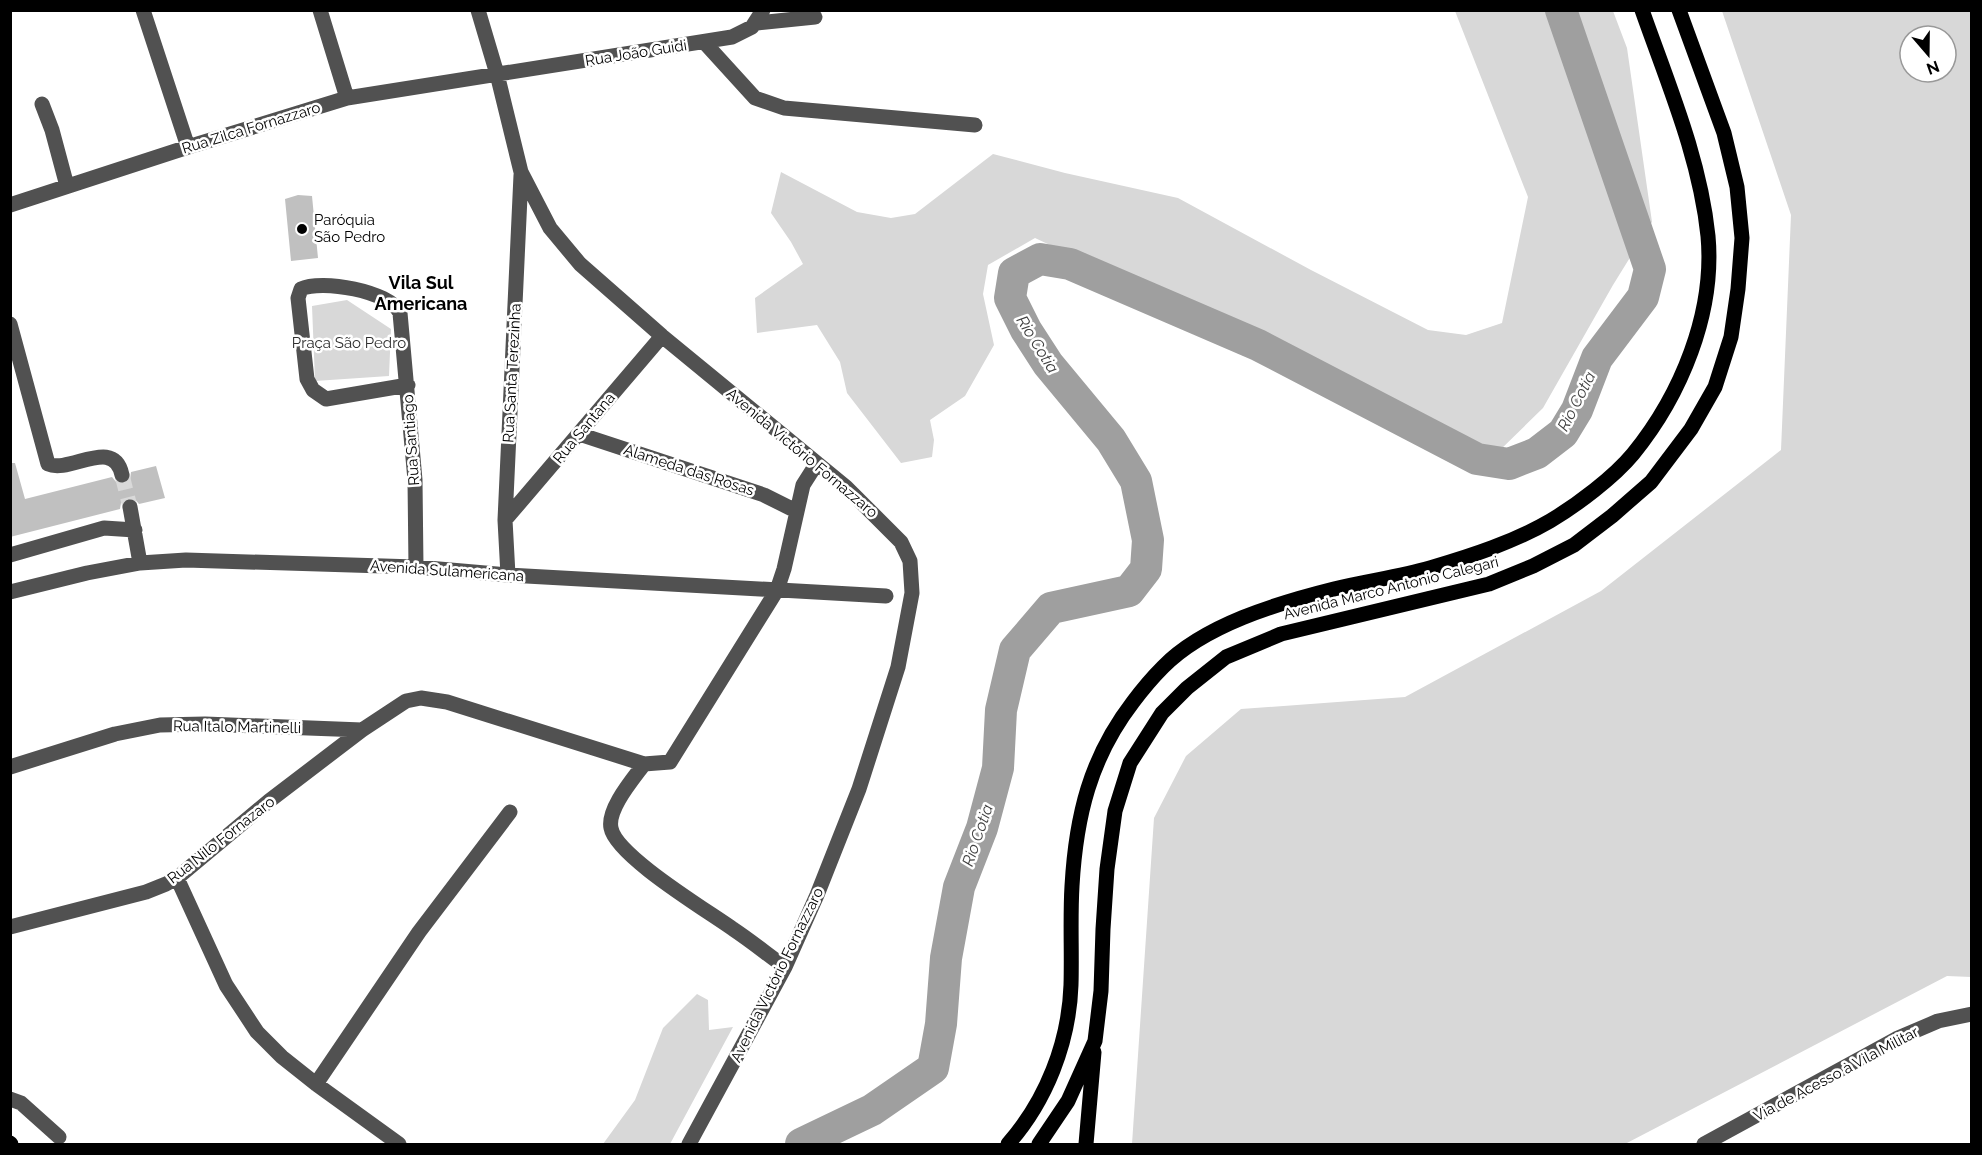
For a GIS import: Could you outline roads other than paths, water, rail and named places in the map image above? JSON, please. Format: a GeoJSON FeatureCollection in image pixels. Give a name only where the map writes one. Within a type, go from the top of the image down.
{"type":"FeatureCollection","features":[{"type":"Feature","properties":{"kind":"main road","name":"Avenida Marco Antonio Calegari"},"geometry":{"type":"LineString","coordinates":[[1008,1144],[1024,1125],[1046,1086],[1059,1053],[1067,1020],[1071,987],[1072,885],[1078,828],[1089,783],[1100,754],[1131,704],[1165,665],[1208,633],[1260,610],[1332,590],[1428,568],[1493,547],[1550,521],[1591,493],[1632,456],[1660,415],[1683,373],[1701,321],[1707,279],[1708,239],[1700,183],[1687,137],[1642,10]]}},
{"type":"Feature","properties":{"kind":"main road","name":"Avenida Marco Antonio Calegari"},"geometry":{"type":"LineString","coordinates":[[1039,1144],[1068,1101],[1095,1041],[1101,991],[1107,869],[1115,811],[1131,763],[1162,713],[1187,688],[1226,657],[1281,634],[1489,584],[1533,566],[1574,545],[1651,482],[1691,429],[1709,398],[1731,337],[1742,238],[1737,187],[1724,133],[1679,10]]}},
{"type":"Feature","properties":{"kind":"main road"},"geometry":{"type":"LineString","coordinates":[[1086,1144],[1095,1041]]}},
{"type":"Feature","properties":{"kind":"main road"},"geometry":{"type":"LineString","coordinates":[[1000,1144],[1024,1125]]}},
{"type":"Feature","properties":{"kind":"street"},"geometry":{"type":"LineString","coordinates":[[143,10],[188,147]]}},
{"type":"Feature","properties":{"kind":"street"},"geometry":{"type":"LineString","coordinates":[[320,10],[347,98]]}},
{"type":"Feature","properties":{"kind":"street","name":"Avenida Victório Fornazzaro"},"geometry":{"type":"LineString","coordinates":[[478,10],[497,74],[521,172],[550,228],[580,264],[662,336],[862,502],[902,542],[910,561],[912,592],[898,667],[859,789],[817,895],[785,967],[689,1144]]}},
{"type":"Feature","properties":{"kind":"street"},"geometry":{"type":"LineString","coordinates":[[760,17],[815,16]]}},
{"type":"Feature","properties":{"kind":"street","name":"Rua João Guidi"},"geometry":{"type":"LineString","coordinates":[[497,74],[732,37],[753,27],[760,17]]}},
{"type":"Feature","properties":{"kind":"street"},"geometry":{"type":"LineString","coordinates":[[704,42],[755,98],[784,108],[975,124]]}},
{"type":"Feature","properties":{"kind":"street","name":"Rua Zilca Fornazzaro"},"geometry":{"type":"LineString","coordinates":[[12,200],[67,186],[347,98],[497,74]]}},
{"type":"Feature","properties":{"kind":"street"},"geometry":{"type":"LineString","coordinates":[[42,104],[52,130],[67,186]]}},
{"type":"Feature","properties":{"kind":"street","name":"Rua Santa Terezinha"},"geometry":{"type":"LineString","coordinates":[[508,575],[505,520],[521,172]]}},
{"type":"Feature","properties":{"kind":"street","name":"Rua Santiago"},"geometry":{"type":"LineString","coordinates":[[408,385],[326,399],[313,390],[306,379],[297,298],[301,289],[308,285],[350,288],[367,292],[395,305],[399,313],[408,385],[415,480],[416,567]]}},
{"type":"Feature","properties":{"kind":"street"},"geometry":{"type":"LineString","coordinates":[[10,324],[48,464],[55,468],[103,456],[114,459],[120,466],[122,474]]}},
{"type":"Feature","properties":{"kind":"street","name":"Rua Santana"},"geometry":{"type":"LineString","coordinates":[[505,520],[662,336]]}},
{"type":"Feature","properties":{"kind":"street","name":"Alameda das Rosas"},"geometry":{"type":"LineString","coordinates":[[579,434],[764,495],[796,511]]}},
{"type":"Feature","properties":{"kind":"street"},"geometry":{"type":"LineString","coordinates":[[785,967],[733,928],[663,882],[619,843],[611,829],[611,814],[644,764],[670,762],[777,590],[784,569],[802,485],[817,463]]}},
{"type":"Feature","properties":{"kind":"street"},"geometry":{"type":"LineString","coordinates":[[130,507],[140,563]]}},
{"type":"Feature","properties":{"kind":"street"},"geometry":{"type":"LineString","coordinates":[[10,555],[104,528],[135,530]]}},
{"type":"Feature","properties":{"kind":"street","name":"Avenida Sulamericana"},"geometry":{"type":"LineString","coordinates":[[10,592],[140,563],[186,560],[416,567],[508,575],[742,586],[886,596]]}},
{"type":"Feature","properties":{"kind":"street","name":"Rua Nilo Fornazaro"},"geometry":{"type":"LineString","coordinates":[[10,927],[146,892],[177,878],[269,801],[362,730],[406,701],[421,698],[447,702],[644,764]]}},
{"type":"Feature","properties":{"kind":"street","name":"Rua Italo Martinelli"},"geometry":{"type":"LineString","coordinates":[[10,767],[115,734],[160,725],[205,724],[362,730]]}},
{"type":"Feature","properties":{"kind":"street"},"geometry":{"type":"LineString","coordinates":[[316,1084],[419,932],[510,812]]}},
{"type":"Feature","properties":{"kind":"street"},"geometry":{"type":"LineString","coordinates":[[177,878],[216,965],[257,1032],[282,1057],[316,1084],[399,1144]]}},
{"type":"Feature","properties":{"kind":"street","name":"Via de Acesso à Vila Militar"},"geometry":{"type":"LineString","coordinates":[[1704,1144],[1896,1039],[1938,1021],[1971,1014]]}},
{"type":"Feature","properties":{"kind":"street"},"geometry":{"type":"LineString","coordinates":[[10,1099],[21,1102],[58,1137]]}},
{"type":"Feature","properties":{"kind":"waterway","name":"Rio Cotia"},"geometry":{"type":"LineString","coordinates":[[801,1144],[872,1110],[933,1068],[941,1024],[946,958],[959,887],[982,828],[998,768],[1001,710],[1015,650],[1051,608],[1129,591],[1146,569],[1148,540],[1136,481],[1111,440],[1048,364],[1026,330],[1010,298],[1014,273],[1040,259],[1070,264],[1258,345],[1477,459],[1509,464],[1537,453],[1563,433],[1577,410],[1597,358],[1643,297],[1650,269],[1561,10]]}},
{"type":"Feature","properties":{"kind":"tunnel"},"geometry":{"type":"LineString","coordinates":[[122,475],[130,507]]}},
{"type":"Feature","properties":{"kind":"place","name":"Paróquia São Pedro"},"geometry":{"type":"Point","coordinates":[302,229]}},
{"type":"Feature","properties":{"kind":"district","name":"Vila Sul Americana"},"geometry":{"type":"Point","coordinates":[421,293]}},
{"type":"Feature","properties":{"kind":"park label","name":"Praça São Pedro"},"geometry":{"type":"Point","coordinates":[349,343]}}]}
